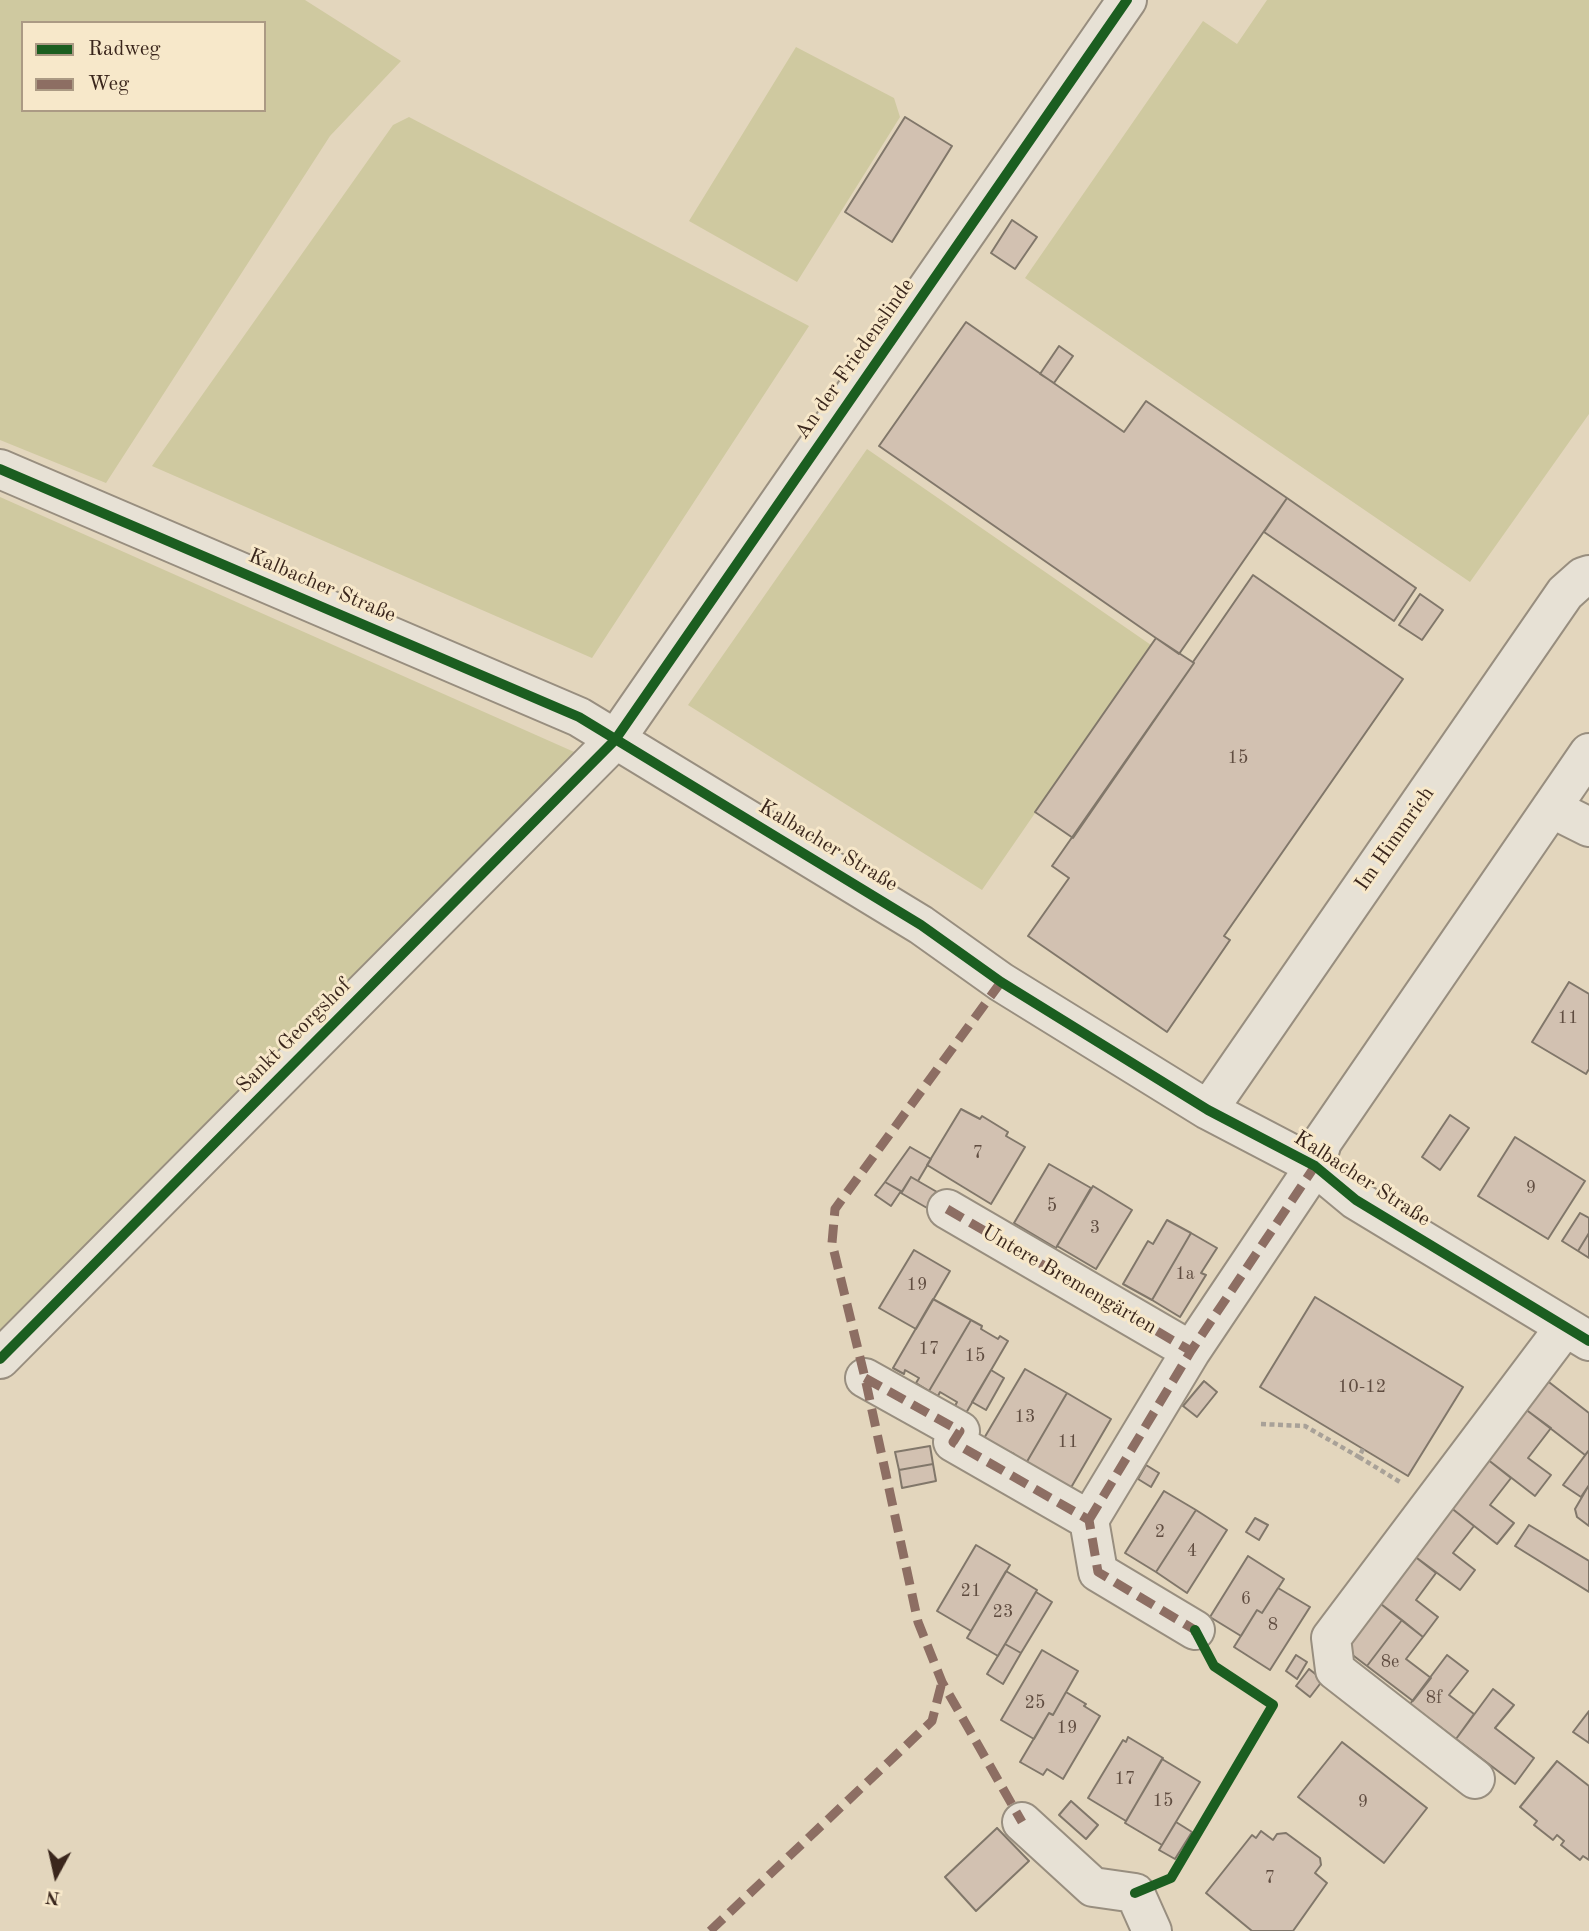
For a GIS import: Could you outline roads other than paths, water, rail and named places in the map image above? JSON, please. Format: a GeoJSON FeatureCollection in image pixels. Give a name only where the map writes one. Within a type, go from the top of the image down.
{"type":"FeatureCollection","features":[{"type":"Feature","properties":{"kind":"street","name":"An der Friedenslinde"},"geometry":{"type":"LineString","coordinates":[[615,740],[1127,0]]}},
{"type":"Feature","properties":{"kind":"street","name":"Kalbacher Straße"},"geometry":{"type":"LineString","coordinates":[[0,470],[579,717],[921,925],[1001,982],[1208,1110],[1315,1166],[1356,1200],[1577,1334]]}},
{"type":"Feature","properties":{"kind":"street","name":"Im Himmrich"},"geometry":{"type":"LineString","coordinates":[[1208,1110],[1565,593],[1589,575]]}},
{"type":"Feature","properties":{"kind":"street","name":"Sankt Georgshof"},"geometry":{"type":"LineString","coordinates":[[0,1359],[615,740]]}},
{"type":"Feature","properties":{"kind":"street"},"geometry":{"type":"LineString","coordinates":[[1195,1630],[1098,1572],[1089,1520],[1191,1351],[1315,1166],[1322,1142],[1589,753]]}},
{"type":"Feature","properties":{"kind":"street"},"geometry":{"type":"LineString","coordinates":[[1551,808],[1589,827]]}},
{"type":"Feature","properties":{"kind":"street","name":"Untere Bremengärten"},"geometry":{"type":"LineString","coordinates":[[947,1209],[1191,1351]]}},
{"type":"Feature","properties":{"kind":"street"},"geometry":{"type":"LineString","coordinates":[[1475,1779],[1335,1670],[1331,1638],[1577,1334]]}},
{"type":"Feature","properties":{"kind":"street"},"geometry":{"type":"LineString","coordinates":[[865,1378],[960,1431],[953,1443],[1089,1520]]}},
{"type":"Feature","properties":{"kind":"street"},"geometry":{"type":"LineString","coordinates":[[1022,1822],[1093,1887],[1135,1894],[1153,1931]]}}]}
